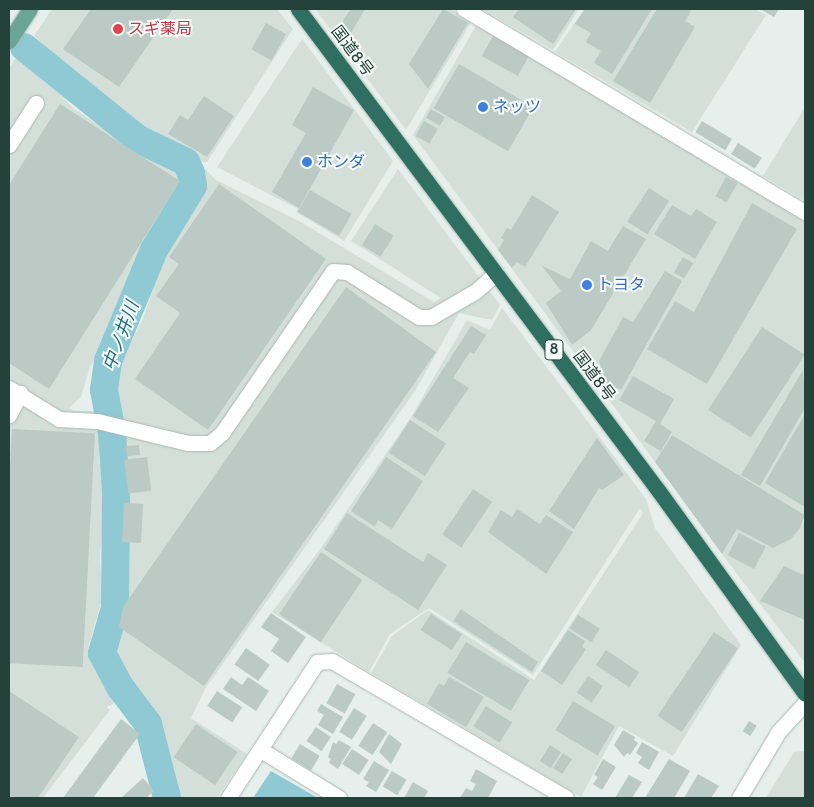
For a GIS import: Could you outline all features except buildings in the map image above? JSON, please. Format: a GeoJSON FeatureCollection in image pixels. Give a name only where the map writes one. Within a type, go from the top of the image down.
{"type":"FeatureCollection","features":[{"type":"Feature","properties":{"kind":"highway","name":"国道8号"},"geometry":{"type":"LineString","coordinates":[[298,9],[496,273],[805,694]]}},
{"type":"Feature","properties":{"kind":"main road"},"geometry":{"type":"LineString","coordinates":[[9,40],[30,9]]}},
{"type":"Feature","properties":{"kind":"street"},"geometry":{"type":"LineString","coordinates":[[464,9],[805,212]]}},
{"type":"Feature","properties":{"kind":"street"},"geometry":{"type":"LineString","coordinates":[[9,145],[36,103]]}},
{"type":"Feature","properties":{"kind":"street"},"geometry":{"type":"LineString","coordinates":[[9,415],[14,391],[59,419],[97,421],[120,425],[188,443],[210,443],[222,433],[333,271],[347,272],[419,317],[431,317],[476,291],[496,273]]}},
{"type":"Feature","properties":{"kind":"street"},"geometry":{"type":"LineString","coordinates":[[228,798],[318,662],[332,661],[566,798]]}},
{"type":"Feature","properties":{"kind":"street"},"geometry":{"type":"LineString","coordinates":[[739,798],[779,731],[805,703]]}},
{"type":"Feature","properties":{"kind":"street"},"geometry":{"type":"LineString","coordinates":[[261,750],[339,798]]}},
{"type":"Feature","properties":{"kind":"shaded area"},"geometry":{"type":"Polygon","coordinates":[[[52,9],[277,9],[293,29],[207,162],[202,162],[178,143],[158,141],[146,136],[34,36],[52,9]]]}},
{"type":"Feature","properties":{"kind":"shaded area"},"geometry":{"type":"Polygon","coordinates":[[[450,9],[472,21],[406,130],[316,10],[450,9]]]}},
{"type":"Feature","properties":{"kind":"shaded area"},"geometry":{"type":"Polygon","coordinates":[[[482,9],[579,9],[553,50],[482,9]]]}},
{"type":"Feature","properties":{"kind":"shaded area"},"geometry":{"type":"Polygon","coordinates":[[[584,9],[755,9],[766,15],[692,132],[555,52],[584,9]]]}},
{"type":"Feature","properties":{"kind":"shaded area"},"geometry":{"type":"Polygon","coordinates":[[[477,24],[805,221],[805,515],[672,435],[655,462],[413,135],[477,24]]]}},
{"type":"Feature","properties":{"kind":"shaded area"},"geometry":{"type":"Polygon","coordinates":[[[302,39],[393,161],[344,241],[296,212],[298,209],[217,167],[302,39]]]}},
{"type":"Feature","properties":{"kind":"shaded area"},"geometry":{"type":"Polygon","coordinates":[[[18,55],[27,59],[73,108],[148,158],[172,165],[180,172],[180,190],[144,250],[112,327],[90,367],[81,397],[69,408],[74,411],[117,411],[114,384],[118,368],[143,318],[168,248],[200,184],[199,170],[205,169],[216,180],[299,221],[434,302],[441,298],[351,241],[398,169],[500,305],[492,320],[459,313],[415,391],[205,689],[191,718],[247,754],[217,798],[177,798],[157,723],[118,669],[109,648],[119,605],[123,436],[100,428],[99,459],[106,503],[100,554],[102,599],[88,649],[96,668],[119,701],[107,707],[110,710],[43,798],[9,798],[9,68],[18,55]]]}},
{"type":"Feature","properties":{"kind":"shaded area"},"geometry":{"type":"Polygon","coordinates":[[[805,107],[805,201],[763,176],[805,107]]]}},
{"type":"Feature","properties":{"kind":"shaded area"},"geometry":{"type":"Polygon","coordinates":[[[502,308],[646,499],[655,528],[741,645],[673,756],[619,726],[581,797],[371,673],[392,636],[428,610],[534,680],[643,513],[640,508],[533,675],[429,608],[390,634],[369,672],[272,612],[321,548],[411,417],[467,320],[490,330],[502,308]]]}},
{"type":"Feature","properties":{"kind":"shaded area"},"geometry":{"type":"Polygon","coordinates":[[[805,519],[805,663],[722,554],[737,529],[773,548],[791,539],[805,519]]]}},
{"type":"Feature","properties":{"kind":"shaded area"},"geometry":{"type":"Polygon","coordinates":[[[805,751],[805,798],[766,798],[794,752],[805,751]]]}},
{"type":"Feature","properties":{"kind":"water"},"geometry":{"type":"Polygon","coordinates":[[[271,771],[318,798],[253,798],[271,771]]]}},
{"type":"Feature","properties":{"kind":"waterway","name":"中ノ井川"},"geometry":{"type":"LineString","coordinates":[[24,47],[138,139],[186,162],[191,173],[193,186],[154,250],[108,361],[104,390],[112,433],[116,492],[115,608],[102,653],[121,688],[148,724],[167,798]]}},
{"type":"Feature","properties":{"kind":"place","name":"スギ薬局"},"geometry":{"type":"Point","coordinates":[118,29]}},
{"type":"Feature","properties":{"kind":"place","name":"ネッツ"},"geometry":{"type":"Point","coordinates":[483,107]}},
{"type":"Feature","properties":{"kind":"place","name":"ホンダ"},"geometry":{"type":"Point","coordinates":[307,162]}},
{"type":"Feature","properties":{"kind":"place","name":"トヨタ"},"geometry":{"type":"Point","coordinates":[587,285]}}]}
